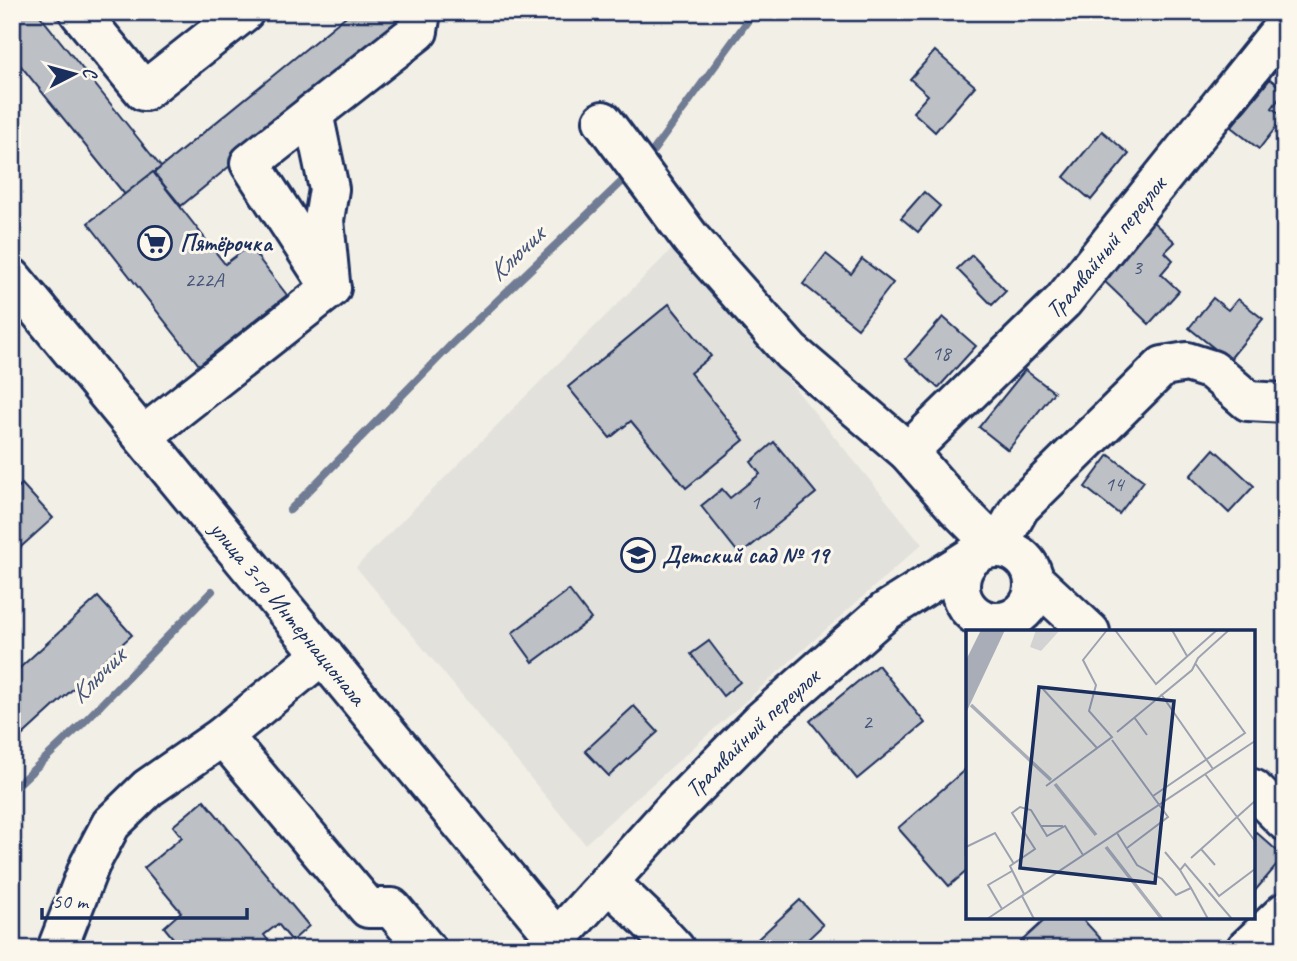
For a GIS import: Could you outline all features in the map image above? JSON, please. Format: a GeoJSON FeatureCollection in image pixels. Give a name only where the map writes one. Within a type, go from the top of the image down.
{"type":"FeatureCollection","features":[{"type":"Feature","properties":{"kind":"street"},"geometry":{"type":"LineString","coordinates":[[79,12],[145,91],[244,12]]}},
{"type":"Feature","properties":{"kind":"street"},"geometry":{"type":"LineString","coordinates":[[331,288],[250,163],[418,31],[421,12]]}},
{"type":"Feature","properties":{"kind":"street","name":"Трамвайный переулок"},"geometry":{"type":"LineString","coordinates":[[908,452],[1063,301],[1285,25]]}},
{"type":"Feature","properties":{"kind":"street"},"geometry":{"type":"LineString","coordinates":[[313,113],[330,189],[324,220],[331,288]]}},
{"type":"Feature","properties":{"kind":"street"},"geometry":{"type":"LineString","coordinates":[[603,121],[691,239],[792,352],[908,452],[956,507],[985,552]]}},
{"type":"Feature","properties":{"kind":"street","name":"улица 3-го Интернационала"},"geometry":{"type":"LineString","coordinates":[[12,278],[323,654],[556,945]]}},
{"type":"Feature","properties":{"kind":"street"},"geometry":{"type":"LineString","coordinates":[[143,436],[331,288]]}},
{"type":"Feature","properties":{"kind":"street"},"geometry":{"type":"LineString","coordinates":[[985,552],[1010,550],[1022,557],[1030,568],[1034,593],[1029,605],[1011,620],[1011,627],[985,621],[972,613],[964,603],[960,590],[964,566],[985,552],[1020,507],[1163,366],[1187,362],[1212,370],[1248,401],[1285,403]]}},
{"type":"Feature","properties":{"kind":"street","name":"Трамвайный переулок"},"geometry":{"type":"LineString","coordinates":[[556,945],[675,808],[761,721],[886,611],[985,552]]}},
{"type":"Feature","properties":{"kind":"street"},"geometry":{"type":"LineString","coordinates":[[1034,580],[1088,630]]}},
{"type":"Feature","properties":{"kind":"street"},"geometry":{"type":"LineString","coordinates":[[911,594],[964,603]]}},
{"type":"Feature","properties":{"kind":"street"},"geometry":{"type":"LineString","coordinates":[[57,949],[90,864],[111,824],[148,788],[223,736],[323,654]]}},
{"type":"Feature","properties":{"kind":"street"},"geometry":{"type":"LineString","coordinates":[[223,736],[368,908],[392,908],[426,949]]}},
{"type":"Feature","properties":{"kind":"street"},"geometry":{"type":"LineString","coordinates":[[1255,791],[1285,821]]}},
{"type":"Feature","properties":{"kind":"street"},"geometry":{"type":"LineString","coordinates":[[608,882],[649,920],[675,949]]}},
{"type":"Feature","properties":{"kind":"street"},"geometry":{"type":"LineString","coordinates":[[1246,949],[1285,912]]}},
{"type":"Feature","properties":{"kind":"shaded area","name":"Детский сад № 19"},"geometry":{"type":"Polygon","coordinates":[[[677,244],[922,544],[585,844],[356,567],[677,244]]]}},
{"type":"Feature","properties":{"kind":"building"},"geometry":{"type":"Polygon","coordinates":[[[12,12],[37,12],[161,167],[126,196],[12,55],[12,12]]]}},
{"type":"Feature","properties":{"kind":"building"},"geometry":{"type":"Polygon","coordinates":[[[351,12],[418,12],[181,206],[154,173],[351,12]]]}},
{"type":"Feature","properties":{"kind":"building"},"geometry":{"type":"Polygon","coordinates":[[[935,51],[975,86],[935,132],[913,112],[928,95],[910,79],[935,51]]]}},
{"type":"Feature","properties":{"kind":"building"},"geometry":{"type":"Polygon","coordinates":[[[1270,79],[1285,91],[1272,108],[1284,117],[1259,149],[1231,127],[1270,79]]]}},
{"type":"Feature","properties":{"kind":"building"},"geometry":{"type":"Polygon","coordinates":[[[1102,131],[1129,154],[1091,200],[1064,177],[1102,131]]]}},
{"type":"Feature","properties":{"kind":"building"},"geometry":{"type":"Polygon","coordinates":[[[153,172],[225,264],[249,246],[287,295],[199,365],[88,223],[153,172]]]}},
{"type":"Feature","properties":{"kind":"building"},"geometry":{"type":"Polygon","coordinates":[[[924,192],[940,206],[918,232],[901,218],[924,192]]]}},
{"type":"Feature","properties":{"kind":"building"},"geometry":{"type":"Polygon","coordinates":[[[1151,220],[1175,242],[1165,252],[1173,260],[1161,274],[1179,291],[1149,324],[1099,276],[1151,220]]]}},
{"type":"Feature","properties":{"kind":"building"},"geometry":{"type":"Polygon","coordinates":[[[826,254],[851,274],[862,259],[893,283],[858,328],[803,284],[826,254]]]}},
{"type":"Feature","properties":{"kind":"building"},"geometry":{"type":"Polygon","coordinates":[[[972,255],[1006,291],[992,305],[957,269],[972,255]]]}},
{"type":"Feature","properties":{"kind":"building"},"geometry":{"type":"Polygon","coordinates":[[[1213,298],[1228,310],[1238,299],[1263,319],[1229,360],[1189,328],[1213,298]]]}},
{"type":"Feature","properties":{"kind":"building"},"geometry":{"type":"Polygon","coordinates":[[[669,304],[711,356],[690,373],[744,440],[686,488],[631,421],[610,438],[568,387],[669,304]]]}},
{"type":"Feature","properties":{"kind":"building"},"geometry":{"type":"Polygon","coordinates":[[[943,317],[976,346],[938,388],[906,359],[943,317]]]}},
{"type":"Feature","properties":{"kind":"building"},"geometry":{"type":"Polygon","coordinates":[[[1025,370],[1054,392],[1008,450],[979,427],[1025,370]]]}},
{"type":"Feature","properties":{"kind":"building"},"geometry":{"type":"Polygon","coordinates":[[[774,442],[816,493],[740,555],[701,506],[722,489],[730,498],[760,474],[751,462],[774,442]]]}},
{"type":"Feature","properties":{"kind":"building"},"geometry":{"type":"Polygon","coordinates":[[[1214,449],[1254,486],[1229,513],[1190,476],[1214,449]]]}},
{"type":"Feature","properties":{"kind":"building"},"geometry":{"type":"Polygon","coordinates":[[[1109,455],[1144,481],[1119,514],[1085,487],[1109,455]]]}},
{"type":"Feature","properties":{"kind":"building"},"geometry":{"type":"Polygon","coordinates":[[[22,484],[53,518],[12,555],[12,493],[22,484]]]}},
{"type":"Feature","properties":{"kind":"building"},"geometry":{"type":"Polygon","coordinates":[[[569,590],[591,619],[533,662],[512,633],[569,590]]]}},
{"type":"Feature","properties":{"kind":"building"},"geometry":{"type":"Polygon","coordinates":[[[98,597],[132,635],[15,742],[12,739],[12,675],[98,597]]]}},
{"type":"Feature","properties":{"kind":"building"},"geometry":{"type":"Polygon","coordinates":[[[709,641],[740,682],[723,696],[691,654],[709,641]]]}},
{"type":"Feature","properties":{"kind":"building"},"geometry":{"type":"Polygon","coordinates":[[[878,665],[925,723],[857,779],[810,721],[878,665]]]}},
{"type":"Feature","properties":{"kind":"building"},"geometry":{"type":"Polygon","coordinates":[[[634,706],[658,732],[609,776],[585,751],[634,706]]]}},
{"type":"Feature","properties":{"kind":"building"},"geometry":{"type":"Polygon","coordinates":[[[966,769],[966,872],[949,886],[898,828],[966,769]]]}},
{"type":"Feature","properties":{"kind":"building"},"geometry":{"type":"Polygon","coordinates":[[[204,800],[309,926],[292,941],[278,924],[264,935],[275,949],[182,949],[164,927],[181,912],[144,868],[182,837],[173,826],[204,800]]]}},
{"type":"Feature","properties":{"kind":"building"},"geometry":{"type":"Polygon","coordinates":[[[1255,833],[1284,857],[1255,891],[1255,833]]]}},
{"type":"Feature","properties":{"kind":"building"},"geometry":{"type":"Polygon","coordinates":[[[800,900],[823,925],[804,943],[809,949],[747,949],[800,900]]]}},
{"type":"Feature","properties":{"kind":"building"},"geometry":{"type":"Polygon","coordinates":[[[1046,919],[1083,919],[1110,949],[1013,949],[1046,919]]]}},
{"type":"Feature","properties":{"kind":"waterway","name":"Ключик"},"geometry":{"type":"LineString","coordinates":[[643,161],[754,12]]}},
{"type":"Feature","properties":{"kind":"waterway","name":"Ключик"},"geometry":{"type":"LineString","coordinates":[[290,510],[450,346],[629,175]]}},
{"type":"Feature","properties":{"kind":"waterway","name":"Ключик"},"geometry":{"type":"LineString","coordinates":[[12,790],[82,724],[212,591]]}},
{"type":"Feature","properties":{"kind":"place","name":"Пятёрочка"},"geometry":{"type":"Point","coordinates":[155,243]}},
{"type":"Feature","properties":{"kind":"place","name":"Детский сад № 19"},"geometry":{"type":"Point","coordinates":[638,555]}}]}
